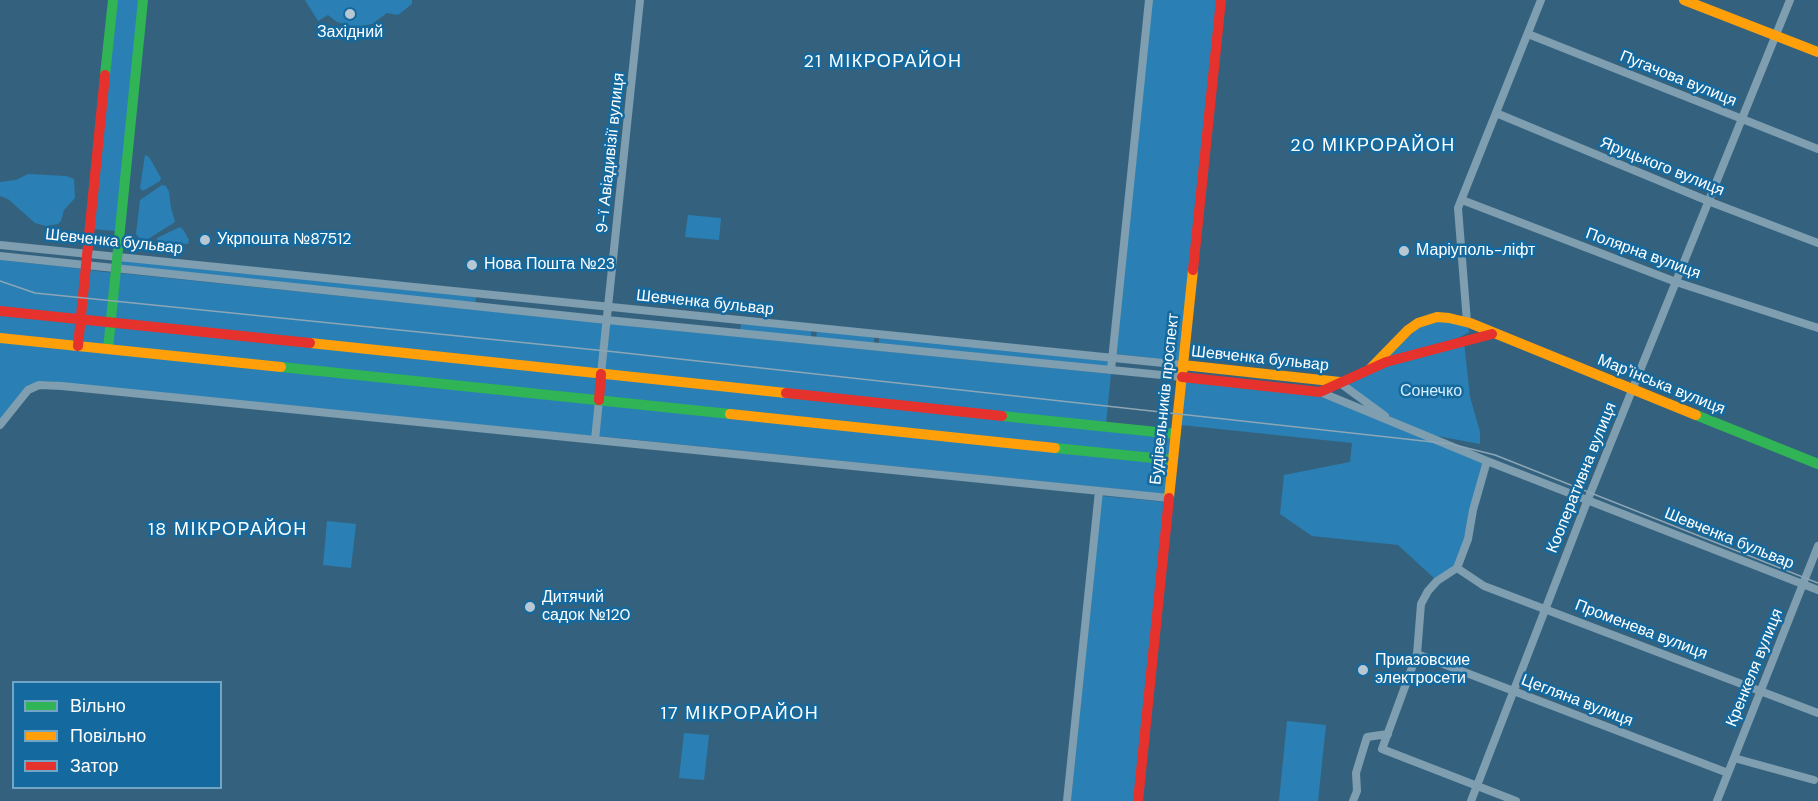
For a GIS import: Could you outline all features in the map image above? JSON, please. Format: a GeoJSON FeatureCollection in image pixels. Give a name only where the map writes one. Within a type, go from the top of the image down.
{"type":"FeatureCollection","features":[{"type":"Feature","properties":{"kind":"main road"},"geometry":{"type":"LineString","coordinates":[[78,346],[113,0]]}},
{"type":"Feature","properties":{"kind":"main road"},"geometry":{"type":"LineString","coordinates":[[108,349],[143,0]]}},
{"type":"Feature","properties":{"kind":"main road","name":"Будівельників проспект"},"geometry":{"type":"LineString","coordinates":[[1138,801],[1221,0]]}},
{"type":"Feature","properties":{"kind":"main road"},"geometry":{"type":"LineString","coordinates":[[1684,0],[1818,52]]}},
{"type":"Feature","properties":{"kind":"main road"},"geometry":{"type":"LineString","coordinates":[[0,311],[1176,434]]}},
{"type":"Feature","properties":{"kind":"main road","name":"Мар'їнська вулиця"},"geometry":{"type":"LineString","coordinates":[[1371,368],[1408,330],[1418,323],[1437,317],[1449,318],[1467,322],[1818,464]]}},
{"type":"Feature","properties":{"kind":"main road"},"geometry":{"type":"LineString","coordinates":[[1320,392],[1371,368],[1419,352],[1492,334]]}},
{"type":"Feature","properties":{"kind":"main road"},"geometry":{"type":"LineString","coordinates":[[0,338],[1173,460]]}},
{"type":"Feature","properties":{"kind":"main road","name":"Шевченка бульвар"},"geometry":{"type":"LineString","coordinates":[[1183,365],[1340,382]]}},
{"type":"Feature","properties":{"kind":"main road"},"geometry":{"type":"LineString","coordinates":[[599,400],[602,374]]}},
{"type":"Feature","properties":{"kind":"main road","name":"Шевченка бульвар"},"geometry":{"type":"LineString","coordinates":[[1182,377],[1320,392]]}},
{"type":"Feature","properties":{"kind":"street","name":"9-ї Авіадивізії вулиця"},"geometry":{"type":"LineString","coordinates":[[602,374],[640,0]]}},
{"type":"Feature","properties":{"kind":"street"},"geometry":{"type":"LineString","coordinates":[[1112,370],[1149,0]]}},
{"type":"Feature","properties":{"kind":"street"},"geometry":{"type":"LineString","coordinates":[[1467,322],[1458,208],[1541,0]]}},
{"type":"Feature","properties":{"kind":"street","name":"Кооперативна вулиця"},"geometry":{"type":"LineString","coordinates":[[1471,801],[1632,389],[1790,0]]}},
{"type":"Feature","properties":{"kind":"street","name":"Пугачова вулиця"},"geometry":{"type":"LineString","coordinates":[[1528,34],[1818,149]]}},
{"type":"Feature","properties":{"kind":"street","name":"Яруцького вулиця"},"geometry":{"type":"LineString","coordinates":[[1496,113],[1708,201],[1818,243]]}},
{"type":"Feature","properties":{"kind":"street","name":"Полярна вулиця"},"geometry":{"type":"LineString","coordinates":[[1462,200],[1676,282],[1818,328]]}},
{"type":"Feature","properties":{"kind":"street","name":"Шевченка бульвар"},"geometry":{"type":"LineString","coordinates":[[0,245],[87,260],[116,269],[1182,377]]}},
{"type":"Feature","properties":{"kind":"street","name":"Шевченка бульвар"},"geometry":{"type":"LineString","coordinates":[[0,256],[87,260],[117,258],[1183,365]]}},
{"type":"Feature","properties":{"kind":"street"},"geometry":{"type":"LineString","coordinates":[[478,307],[479,295]]}},
{"type":"Feature","properties":{"kind":"street"},"geometry":{"type":"LineString","coordinates":[[737,333],[738,321]]}},
{"type":"Feature","properties":{"kind":"street","name":"Шевченка бульвар"},"geometry":{"type":"LineString","coordinates":[[1340,382],[1394,423]]}},
{"type":"Feature","properties":{"kind":"street"},"geometry":{"type":"LineString","coordinates":[[0,425],[28,390],[46,385],[1169,498]]}},
{"type":"Feature","properties":{"kind":"street","name":"Шевченка бульвар"},"geometry":{"type":"LineString","coordinates":[[1320,392],[1818,590]]}},
{"type":"Feature","properties":{"kind":"street"},"geometry":{"type":"LineString","coordinates":[[595,440],[599,400]]}},
{"type":"Feature","properties":{"kind":"street"},"geometry":{"type":"LineString","coordinates":[[1487,460],[1473,510],[1468,539],[1457,568],[1437,581],[1421,604],[1417,654],[1382,749],[1516,801]]}},
{"type":"Feature","properties":{"kind":"street"},"geometry":{"type":"LineString","coordinates":[[1067,801],[1099,491]]}},
{"type":"Feature","properties":{"kind":"street","name":"Кренкеля вулиця"},"geometry":{"type":"LineString","coordinates":[[1717,801],[1818,546]]}},
{"type":"Feature","properties":{"kind":"street","name":"Променева вулиця"},"geometry":{"type":"LineString","coordinates":[[1457,568],[1484,586],[1818,713]]}},
{"type":"Feature","properties":{"kind":"street","name":"Цегляна вулиця"},"geometry":{"type":"LineString","coordinates":[[1417,654],[1728,773]]}},
{"type":"Feature","properties":{"kind":"street"},"geometry":{"type":"LineString","coordinates":[[1353,801],[1357,791],[1356,773],[1367,737],[1388,734]]}},
{"type":"Feature","properties":{"kind":"street"},"geometry":{"type":"LineString","coordinates":[[1734,758],[1814,780]]}},
{"type":"Feature","properties":{"kind":"green space"},"geometry":{"type":"Polygon","coordinates":[[[117,0],[140,0],[116,231],[93,229],[117,0]]]}},
{"type":"Feature","properties":{"kind":"green space","name":"Західний"},"geometry":{"type":"Polygon","coordinates":[[[305,0],[412,0],[412,4],[398,15],[387,13],[372,24],[355,27],[337,22],[328,15],[318,21],[305,0]]]}},
{"type":"Feature","properties":{"kind":"green space"},"geometry":{"type":"Polygon","coordinates":[[[1152,0],[1217,0],[1180,361],[1116,354],[1152,0]]]}},
{"type":"Feature","properties":{"kind":"green space"},"geometry":{"type":"Polygon","coordinates":[[[145,155],[149,157],[161,178],[160,181],[143,191],[140,188],[145,155]]]}},
{"type":"Feature","properties":{"kind":"green space"},"geometry":{"type":"Polygon","coordinates":[[[28,174],[66,176],[74,179],[75,198],[64,210],[58,224],[46,226],[35,223],[8,199],[0,196],[0,182],[16,180],[28,174]]]}},
{"type":"Feature","properties":{"kind":"green space"},"geometry":{"type":"Polygon","coordinates":[[[162,185],[166,186],[169,192],[175,222],[148,239],[140,239],[136,234],[140,200],[162,185]]]}},
{"type":"Feature","properties":{"kind":"green space"},"geometry":{"type":"Polygon","coordinates":[[[688,215],[721,218],[719,240],[685,237],[688,215]]]}},
{"type":"Feature","properties":{"kind":"green space"},"geometry":{"type":"Polygon","coordinates":[[[180,227],[189,240],[188,244],[157,241],[157,238],[180,227]]]}},
{"type":"Feature","properties":{"kind":"green space"},"geometry":{"type":"Polygon","coordinates":[[[0,260],[84,269],[79,316],[0,307],[0,260]]]}},
{"type":"Feature","properties":{"kind":"green space"},"geometry":{"type":"Polygon","coordinates":[[[119,260],[476,297],[475,304],[119,267],[119,260]]]}},
{"type":"Feature","properties":{"kind":"green space"},"geometry":{"type":"Polygon","coordinates":[[[89,270],[113,273],[108,319],[84,316],[89,270]]]}},
{"type":"Feature","properties":{"kind":"green space"},"geometry":{"type":"Polygon","coordinates":[[[118,273],[603,323],[599,370],[114,319],[118,273]]]}},
{"type":"Feature","properties":{"kind":"green space"},"geometry":{"type":"Polygon","coordinates":[[[0,315],[78,323],[76,342],[0,334],[0,315]]]}},
{"type":"Feature","properties":{"kind":"green space"},"geometry":{"type":"Polygon","coordinates":[[[1438,320],[1468,326],[1469,332],[1458,338],[1385,359],[1420,326],[1438,320]]]}},
{"type":"Feature","properties":{"kind":"green space"},"geometry":{"type":"Polygon","coordinates":[[[84,323],[107,326],[105,345],[82,343],[84,323]]]}},
{"type":"Feature","properties":{"kind":"green space"},"geometry":{"type":"Polygon","coordinates":[[[610,324],[1111,374],[1106,423],[605,371],[610,324]]]}},
{"type":"Feature","properties":{"kind":"green space"},"geometry":{"type":"Polygon","coordinates":[[[741,324],[811,331],[811,338],[740,331],[741,324]]]}},
{"type":"Feature","properties":{"kind":"green space"},"geometry":{"type":"Polygon","coordinates":[[[113,327],[598,377],[596,396],[111,346],[113,327]]]}},
{"type":"Feature","properties":{"kind":"green space"},"geometry":{"type":"Polygon","coordinates":[[[817,331],[874,337],[874,343],[816,338],[817,331]]]}},
{"type":"Feature","properties":{"kind":"green space"},"geometry":{"type":"Polygon","coordinates":[[[879,337],[1110,360],[1109,367],[879,344],[879,337]]]}},
{"type":"Feature","properties":{"kind":"green space"},"geometry":{"type":"Polygon","coordinates":[[[0,341],[595,404],[592,436],[46,381],[28,386],[0,419],[0,341]]]}},
{"type":"Feature","properties":{"kind":"green space","name":"Сонечко"},"geometry":{"type":"Polygon","coordinates":[[[1464,342],[1470,397],[1480,432],[1480,444],[1432,435],[1395,420],[1345,383],[1372,370],[1464,342]]]}},
{"type":"Feature","properties":{"kind":"green space"},"geometry":{"type":"Polygon","coordinates":[[[604,378],[1172,437],[1170,456],[602,397],[604,378]]]}},
{"type":"Feature","properties":{"kind":"green space"},"geometry":{"type":"Polygon","coordinates":[[[1186,381],[1319,396],[1484,462],[1465,538],[1455,567],[1435,579],[1398,545],[1312,536],[1280,514],[1284,475],[1350,462],[1352,443],[1181,425],[1186,381]]]}},
{"type":"Feature","properties":{"kind":"green space"},"geometry":{"type":"Polygon","coordinates":[[[602,404],[1169,464],[1166,494],[598,436],[602,404]]]}},
{"type":"Feature","properties":{"kind":"green space"},"geometry":{"type":"Polygon","coordinates":[[[1102,496],[1165,502],[1134,801],[1071,801],[1102,496]]]}},
{"type":"Feature","properties":{"kind":"green space"},"geometry":{"type":"Polygon","coordinates":[[[327,521],[356,524],[351,568],[323,565],[327,521]]]}},
{"type":"Feature","properties":{"kind":"green space"},"geometry":{"type":"Polygon","coordinates":[[[1287,721],[1326,725],[1318,801],[1279,801],[1287,721]]]}},
{"type":"Feature","properties":{"kind":"green space"},"geometry":{"type":"Polygon","coordinates":[[[684,733],[709,735],[704,780],[679,778],[684,733]]]}},
{"type":"Feature","properties":{"kind":"tram line"},"geometry":{"type":"LineString","coordinates":[[0,281],[35,293],[616,352],[1451,444],[1495,455],[1818,583]]}},
{"type":"Feature","properties":{"kind":"traffic: fast"},"geometry":{"type":"LineString","coordinates":[[105,75],[113,0]]}},
{"type":"Feature","properties":{"kind":"traffic: fast"},"geometry":{"type":"LineString","coordinates":[[108,349],[143,0]]}},
{"type":"Feature","properties":{"kind":"traffic: fast"},"geometry":{"type":"LineString","coordinates":[[281,367],[730,414]]}},
{"type":"Feature","properties":{"kind":"traffic: fast"},"geometry":{"type":"LineString","coordinates":[[1696,415],[1818,464]]}},
{"type":"Feature","properties":{"kind":"traffic: fast"},"geometry":{"type":"LineString","coordinates":[[1002,416],[1176,434]]}},
{"type":"Feature","properties":{"kind":"traffic: fast"},"geometry":{"type":"LineString","coordinates":[[1055,448],[1173,460]]}},
{"type":"Feature","properties":{"kind":"traffic: slow"},"geometry":{"type":"LineString","coordinates":[[1684,0],[1818,52]]}},
{"type":"Feature","properties":{"kind":"traffic: slow"},"geometry":{"type":"LineString","coordinates":[[1169,498],[1193,270]]}},
{"type":"Feature","properties":{"kind":"traffic: slow"},"geometry":{"type":"LineString","coordinates":[[1371,368],[1408,330],[1418,323],[1437,317],[1449,318],[1470,323],[1696,415]]}},
{"type":"Feature","properties":{"kind":"traffic: slow"},"geometry":{"type":"LineString","coordinates":[[0,338],[281,367]]}},
{"type":"Feature","properties":{"kind":"traffic: slow"},"geometry":{"type":"LineString","coordinates":[[310,343],[786,393]]}},
{"type":"Feature","properties":{"kind":"traffic: slow"},"geometry":{"type":"LineString","coordinates":[[1183,365],[1340,382]]}},
{"type":"Feature","properties":{"kind":"traffic: slow"},"geometry":{"type":"LineString","coordinates":[[730,414],[1055,448]]}},
{"type":"Feature","properties":{"kind":"traffic: jam"},"geometry":{"type":"LineString","coordinates":[[1193,270],[1221,0]]}},
{"type":"Feature","properties":{"kind":"traffic: jam"},"geometry":{"type":"LineString","coordinates":[[78,346],[105,75]]}},
{"type":"Feature","properties":{"kind":"traffic: jam"},"geometry":{"type":"LineString","coordinates":[[0,311],[310,343]]}},
{"type":"Feature","properties":{"kind":"traffic: jam"},"geometry":{"type":"LineString","coordinates":[[1182,377],[1320,392],[1386,362],[1492,334]]}},
{"type":"Feature","properties":{"kind":"traffic: jam"},"geometry":{"type":"LineString","coordinates":[[599,400],[601,374]]}},
{"type":"Feature","properties":{"kind":"traffic: jam"},"geometry":{"type":"LineString","coordinates":[[786,393],[1002,416]]}},
{"type":"Feature","properties":{"kind":"traffic: jam"},"geometry":{"type":"LineString","coordinates":[[1138,801],[1169,498]]}},
{"type":"Feature","properties":{"kind":"place","name":"Західний"},"geometry":{"type":"Point","coordinates":[350,14]}},
{"type":"Feature","properties":{"kind":"place","name":"Укрпошта №87512"},"geometry":{"type":"Point","coordinates":[205,240]}},
{"type":"Feature","properties":{"kind":"place","name":"Маріуполь-ліфт"},"geometry":{"type":"Point","coordinates":[1404,251]}},
{"type":"Feature","properties":{"kind":"place","name":"Нова Пошта №23"},"geometry":{"type":"Point","coordinates":[472,265]}},
{"type":"Feature","properties":{"kind":"place","name":"Дитячий садок №120"},"geometry":{"type":"Point","coordinates":[530,607]}},
{"type":"Feature","properties":{"kind":"place","name":"Приазовские электросети"},"geometry":{"type":"Point","coordinates":[1363,670]}},
{"type":"Feature","properties":{"kind":"district","name":"21 МІКРОРАЙОН"},"geometry":{"type":"Point","coordinates":[883,62]}},
{"type":"Feature","properties":{"kind":"district","name":"20 МІКРОРАЙОН"},"geometry":{"type":"Point","coordinates":[1373,146]}},
{"type":"Feature","properties":{"kind":"district","name":"18 МІКРОРАЙОН"},"geometry":{"type":"Point","coordinates":[228,530]}},
{"type":"Feature","properties":{"kind":"district","name":"17 МІКРОРАЙОН"},"geometry":{"type":"Point","coordinates":[740,714]}}]}
